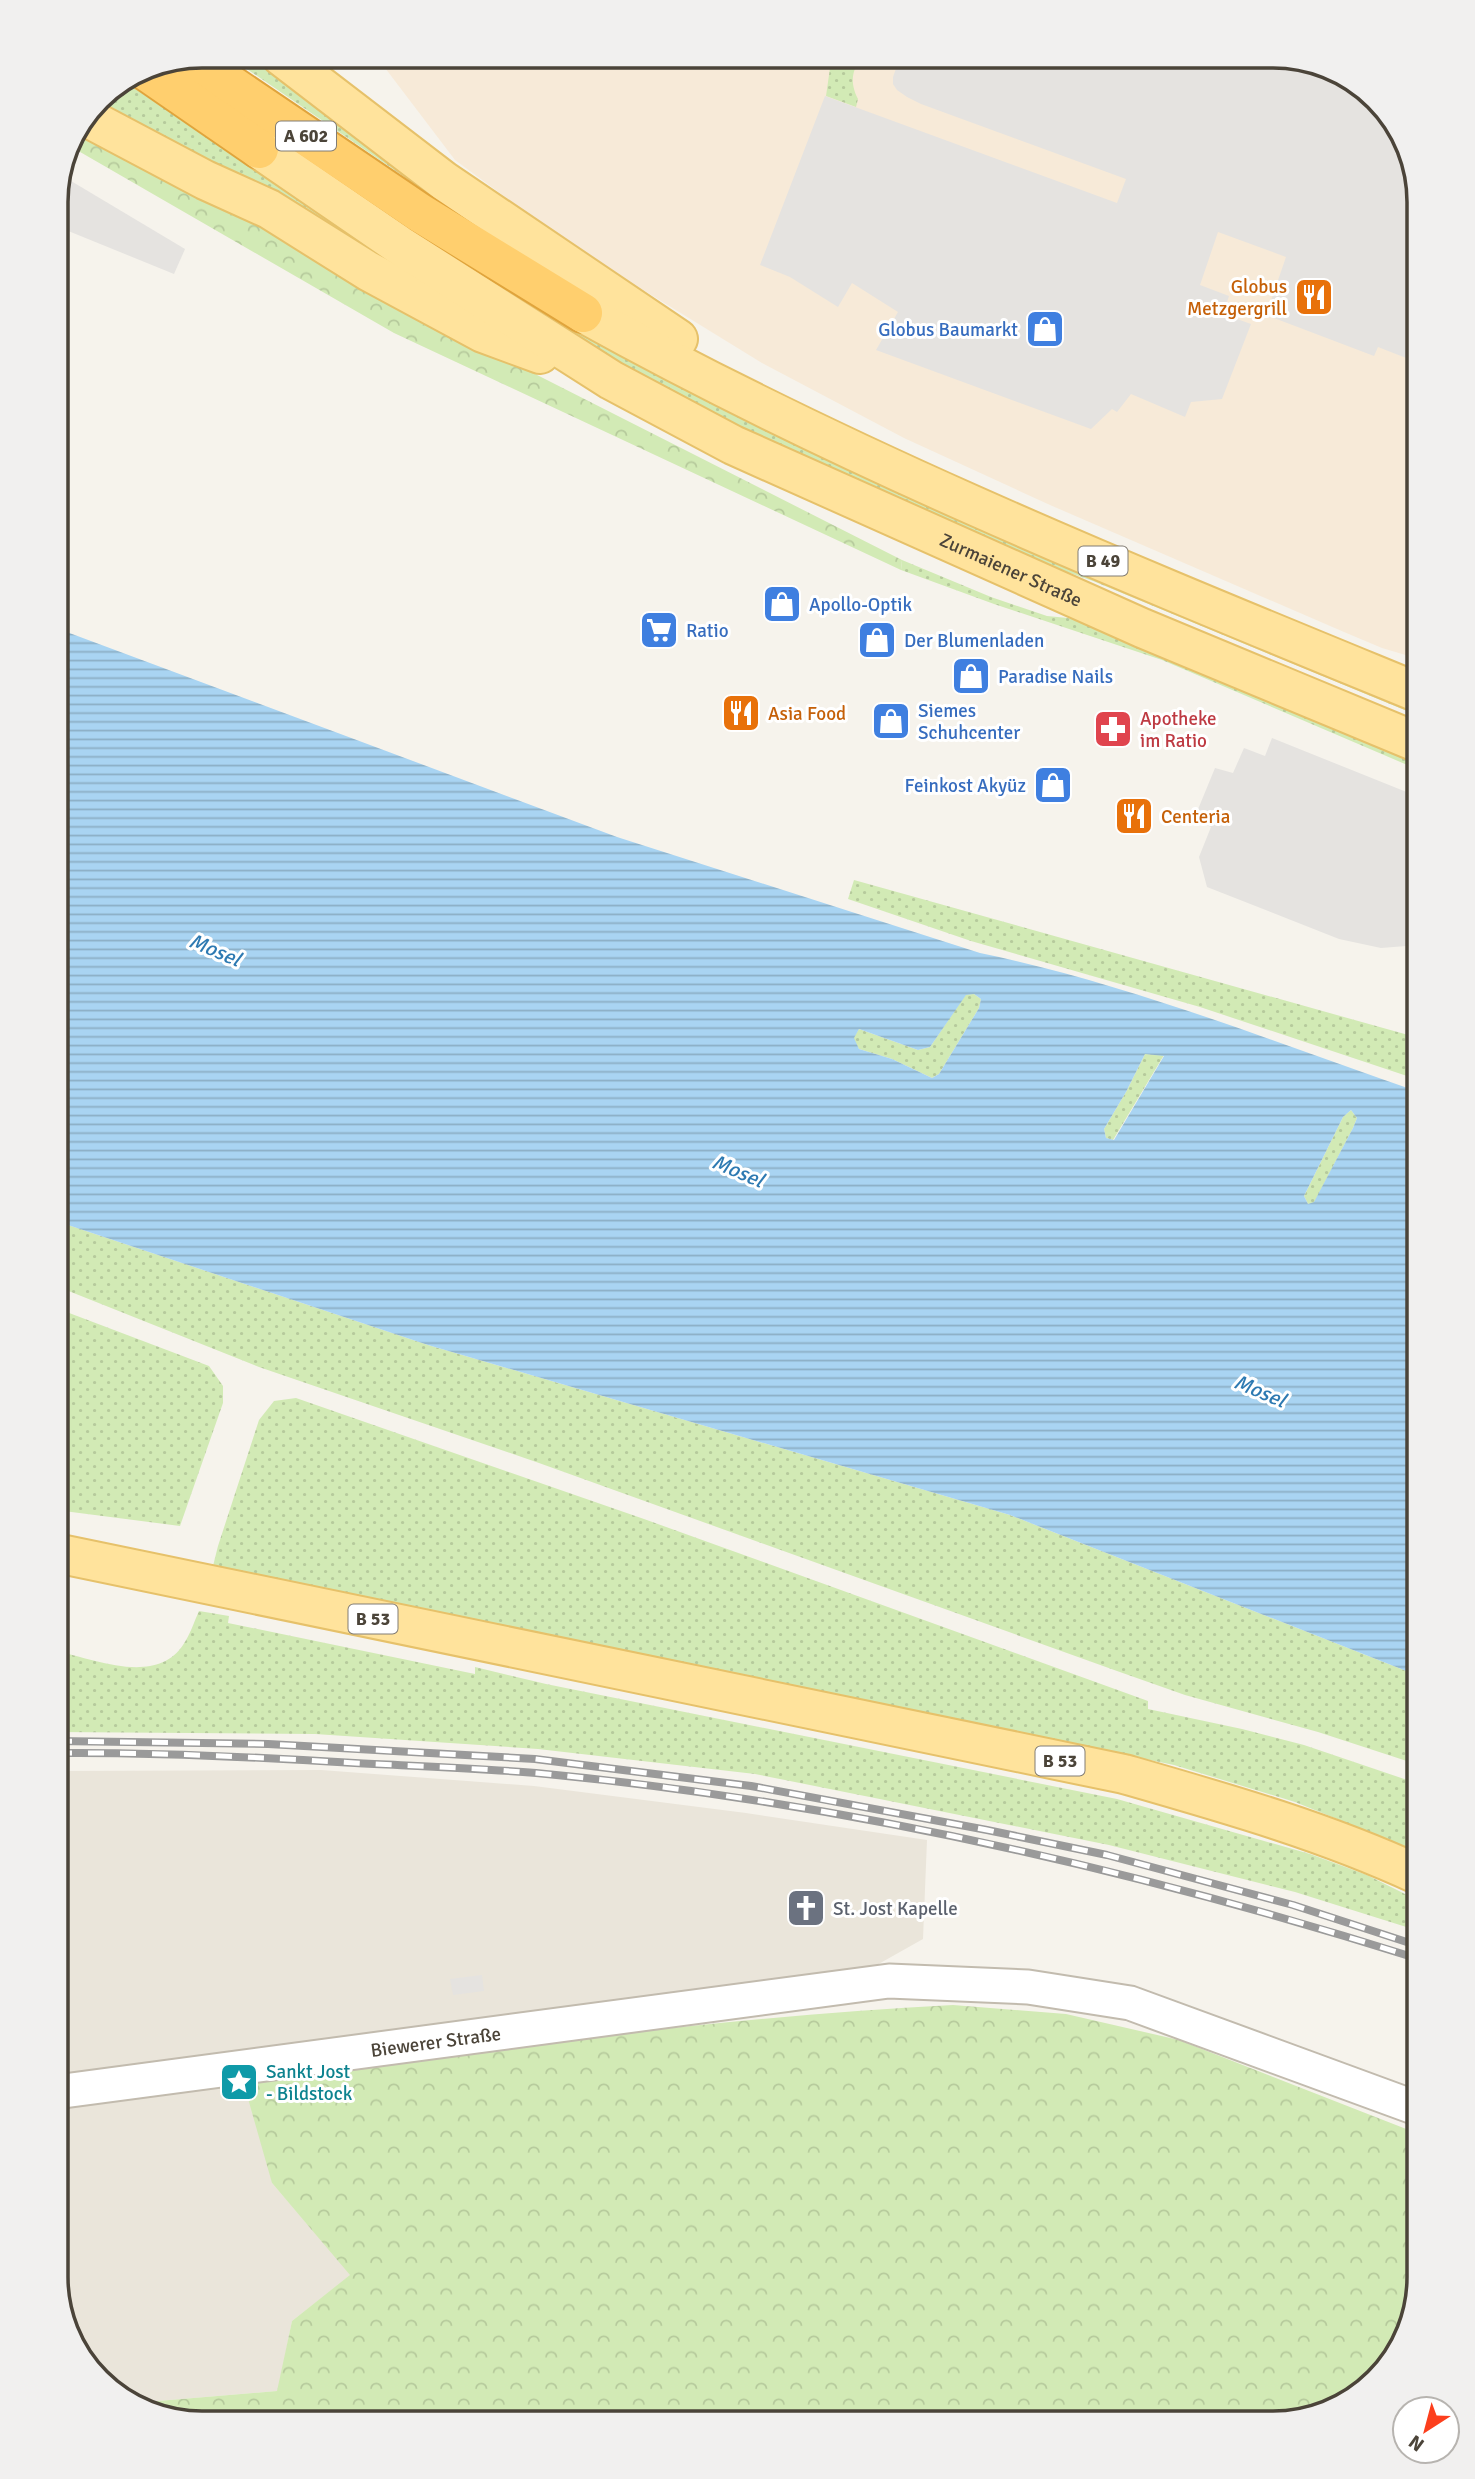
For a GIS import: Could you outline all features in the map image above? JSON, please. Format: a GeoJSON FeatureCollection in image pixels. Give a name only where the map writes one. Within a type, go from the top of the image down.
{"type":"FeatureCollection","features":[{"type":"Feature","properties":{"kind":"highway","name":"A 602"},"geometry":{"type":"LineString","coordinates":[[207,69],[421,213],[583,313]]}},
{"type":"Feature","properties":{"kind":"highway","name":"A 602"},"geometry":{"type":"LineString","coordinates":[[154,77],[259,149]]}},
{"type":"Feature","properties":{"kind":"main road"},"geometry":{"type":"LineString","coordinates":[[298,69],[486,211],[817,432]]}},
{"type":"Feature","properties":{"kind":"main road"},"geometry":{"type":"LineString","coordinates":[[95,122],[205,180],[269,209],[368,271],[483,333],[611,380]]}},
{"type":"Feature","properties":{"kind":"main road","name":"A 602"},"geometry":{"type":"LineString","coordinates":[[259,149],[399,245],[611,380]]}},
{"type":"Feature","properties":{"kind":"main road","name":"A 602"},"geometry":{"type":"LineString","coordinates":[[583,313],[681,366],[817,432]]}},
{"type":"Feature","properties":{"kind":"main road","name":"Zurmaiener Straße"},"geometry":{"type":"LineString","coordinates":[[611,380],[733,445],[839,493],[1142,628],[1407,738]]}},
{"type":"Feature","properties":{"kind":"main road","name":"B 49"},"geometry":{"type":"LineString","coordinates":[[817,432],[1094,557],[1407,688]]}},
{"type":"Feature","properties":{"kind":"main road","name":"B 53"},"geometry":{"type":"LineString","coordinates":[[68,1556],[1124,1774],[1322,1833],[1407,1870]]}},
{"type":"Feature","properties":{"kind":"street","name":"Biewerer Straße"},"geometry":{"type":"LineString","coordinates":[[68,2090],[889,1980],[1028,1987],[1130,2003],[1407,2105]]}},
{"type":"Feature","properties":{"kind":"shaded area"},"geometry":{"type":"Polygon","coordinates":[[[386,69],[1282,69],[1316,75],[1332,82],[1361,101],[1374,114],[1397,151],[1406,185],[1407,655],[1382,648],[1050,505],[904,438],[762,363],[640,288],[520,208],[455,160],[386,69]]]}},
{"type":"Feature","properties":{"kind":"shaded area"},"geometry":{"type":"Polygon","coordinates":[[[896,69],[1282,69],[1316,75],[1332,82],[1361,101],[1374,114],[1393,143],[1402,167],[1407,202],[1407,358],[1378,347],[1374,356],[1266,315],[1286,257],[1218,232],[1200,285],[1229,296],[1223,314],[1251,324],[1222,399],[1191,402],[1185,417],[1131,394],[1117,412],[1112,409],[1091,429],[876,350],[898,312],[852,283],[838,307],[790,277],[760,265],[825,96],[1117,203],[1126,179],[921,104],[897,90],[893,77],[896,69]]]}},
{"type":"Feature","properties":{"kind":"shaded area"},"geometry":{"type":"Polygon","coordinates":[[[70,181],[185,249],[174,274],[69,231],[70,181]]]}},
{"type":"Feature","properties":{"kind":"shaded area"},"geometry":{"type":"Polygon","coordinates":[[[1272,738],[1407,792],[1407,946],[1381,948],[1339,939],[1207,887],[1199,857],[1211,827],[1194,819],[1215,768],[1233,773],[1244,748],[1265,756],[1272,738]]]}},
{"type":"Feature","properties":{"kind":"shaded area"},"geometry":{"type":"Polygon","coordinates":[[[321,1770],[534,1786],[746,1813],[927,1840],[923,1939],[875,1966],[504,2023],[272,2183],[351,2275],[292,2321],[278,2391],[153,2401],[128,2388],[101,2365],[82,2336],[71,2303],[68,2277],[68,1771],[321,1770]]]}},
{"type":"Feature","properties":{"kind":"shaded area"},"geometry":{"type":"Polygon","coordinates":[[[482,1975],[484,1991],[453,1995],[450,1979],[482,1975]]]}},
{"type":"Feature","properties":{"kind":"green space"},"geometry":{"type":"Polygon","coordinates":[[[247,69],[280,69],[517,254],[247,69]]]}},
{"type":"Feature","properties":{"kind":"green space"},"geometry":{"type":"Polygon","coordinates":[[[830,69],[855,69],[853,77],[858,99],[856,107],[826,96],[830,69]]]}},
{"type":"Feature","properties":{"kind":"green space"},"geometry":{"type":"Polygon","coordinates":[[[133,87],[455,301],[106,108],[133,87]]]}},
{"type":"Feature","properties":{"kind":"green space"},"geometry":{"type":"Polygon","coordinates":[[[88,132],[261,224],[399,305],[902,560],[901,570],[394,333],[78,151],[86,135],[88,132]]]}},
{"type":"Feature","properties":{"kind":"green space"},"geometry":{"type":"Polygon","coordinates":[[[476,268],[1407,697],[1407,711],[1093,581],[1050,566],[726,427],[472,275],[476,268]]]}},
{"type":"Feature","properties":{"kind":"green space"},"geometry":{"type":"Polygon","coordinates":[[[902,560],[991,597],[1047,616],[1089,620],[1407,752],[1407,765],[1162,660],[901,570],[902,560]]]}},
{"type":"Feature","properties":{"kind":"green space"},"geometry":{"type":"Polygon","coordinates":[[[854,880],[1407,1035],[1407,1076],[1200,1007],[971,941],[848,899],[854,880]]]}},
{"type":"Feature","properties":{"kind":"green space"},"geometry":{"type":"Polygon","coordinates":[[[966,994],[974,994],[981,999],[979,1008],[939,1074],[932,1078],[892,1059],[859,1049],[853,1038],[859,1029],[918,1050],[930,1047],[966,994]]]}},
{"type":"Feature","properties":{"kind":"green space"},"geometry":{"type":"Polygon","coordinates":[[[1145,1054],[1164,1055],[1113,1140],[1106,1138],[1104,1129],[1145,1054]]]}},
{"type":"Feature","properties":{"kind":"green space"},"geometry":{"type":"Polygon","coordinates":[[[1351,1110],[1357,1118],[1353,1128],[1314,1203],[1308,1204],[1304,1196],[1343,1117],[1351,1110]]]}},
{"type":"Feature","properties":{"kind":"green space"},"geometry":{"type":"Polygon","coordinates":[[[69,1225],[428,1345],[1010,1515],[1407,1671],[1407,1761],[1318,1732],[1185,1695],[539,1463],[259,1367],[68,1291],[69,1225]]]}},
{"type":"Feature","properties":{"kind":"green space"},"geometry":{"type":"Polygon","coordinates":[[[68,1313],[209,1366],[223,1386],[223,1403],[180,1526],[68,1512],[68,1313]]]}},
{"type":"Feature","properties":{"kind":"green space"},"geometry":{"type":"Polygon","coordinates":[[[296,1398],[644,1519],[1148,1701],[1148,1709],[1304,1745],[1407,1780],[1407,1847],[1295,1802],[1174,1765],[213,1566],[259,1420],[274,1401],[296,1398]]]}},
{"type":"Feature","properties":{"kind":"green space"},"geometry":{"type":"Polygon","coordinates":[[[199,1611],[229,1616],[228,1623],[475,1674],[475,1667],[546,1684],[1117,1799],[1310,1854],[1367,1875],[1407,1895],[1407,1927],[1295,1892],[1109,1845],[755,1774],[538,1749],[315,1734],[68,1732],[68,1654],[106,1663],[141,1667],[157,1664],[171,1657],[190,1633],[199,1611]]]}},
{"type":"Feature","properties":{"kind":"green space"},"geometry":{"type":"Polygon","coordinates":[[[953,2005],[1066,2014],[1179,2040],[1407,2129],[1406,2294],[1397,2328],[1389,2344],[1361,2378],[1332,2397],[1308,2406],[1273,2411],[193,2410],[153,2401],[277,2391],[292,2321],[350,2275],[272,2183],[243,2081],[686,2026],[953,2005]]]}},
{"type":"Feature","properties":{"kind":"water","name":"Mosel"},"geometry":{"type":"Polygon","coordinates":[[[69,633],[617,837],[980,953],[1147,997],[1407,1088],[1407,1671],[1010,1515],[428,1345],[69,1225],[69,633]],[[974,994],[966,995],[930,1047],[918,1050],[859,1029],[854,1038],[859,1049],[892,1059],[932,1078],[939,1074],[979,1008],[981,999],[974,994]],[[1145,1054],[1104,1129],[1106,1138],[1114,1140],[1164,1056],[1145,1054]],[[1351,1110],[1343,1117],[1304,1196],[1308,1204],[1314,1202],[1353,1128],[1357,1118],[1351,1110]]]}},
{"type":"Feature","properties":{"kind":"railway"},"geometry":{"type":"LineString","coordinates":[[68,1741],[268,1744],[535,1759],[751,1786],[1107,1855],[1293,1905],[1407,1942]]}},
{"type":"Feature","properties":{"kind":"railway"},"geometry":{"type":"LineString","coordinates":[[68,1753],[206,1755],[513,1771],[649,1785],[760,1801],[982,1842],[1092,1868],[1202,1895],[1407,1955]]}},
{"type":"Feature","properties":{"kind":"place","name":"Globus Metzgergrill"},"geometry":{"type":"Point","coordinates":[1314,297]}},
{"type":"Feature","properties":{"kind":"place","name":"Globus Baumarkt"},"geometry":{"type":"Point","coordinates":[1045,329]}},
{"type":"Feature","properties":{"kind":"place","name":"Apollo-Optik"},"geometry":{"type":"Point","coordinates":[782,604]}},
{"type":"Feature","properties":{"kind":"place","name":"Ratio"},"geometry":{"type":"Point","coordinates":[659,630]}},
{"type":"Feature","properties":{"kind":"place","name":"Der Blumenladen"},"geometry":{"type":"Point","coordinates":[877,640]}},
{"type":"Feature","properties":{"kind":"place","name":"Paradise Nails"},"geometry":{"type":"Point","coordinates":[971,676]}},
{"type":"Feature","properties":{"kind":"place","name":"Asia Food"},"geometry":{"type":"Point","coordinates":[741,713]}},
{"type":"Feature","properties":{"kind":"place","name":"Siemes Schuhcenter"},"geometry":{"type":"Point","coordinates":[891,721]}},
{"type":"Feature","properties":{"kind":"place","name":"Apotheke im Ratio"},"geometry":{"type":"Point","coordinates":[1113,729]}},
{"type":"Feature","properties":{"kind":"place","name":"Feinkost Akyüz"},"geometry":{"type":"Point","coordinates":[1053,785]}},
{"type":"Feature","properties":{"kind":"place","name":"Centeria"},"geometry":{"type":"Point","coordinates":[1134,816]}},
{"type":"Feature","properties":{"kind":"place","name":"St. Jost Kapelle"},"geometry":{"type":"Point","coordinates":[806,1908]}},
{"type":"Feature","properties":{"kind":"place","name":"Sankt Jost - Bildstock"},"geometry":{"type":"Point","coordinates":[239,2082]}}]}
